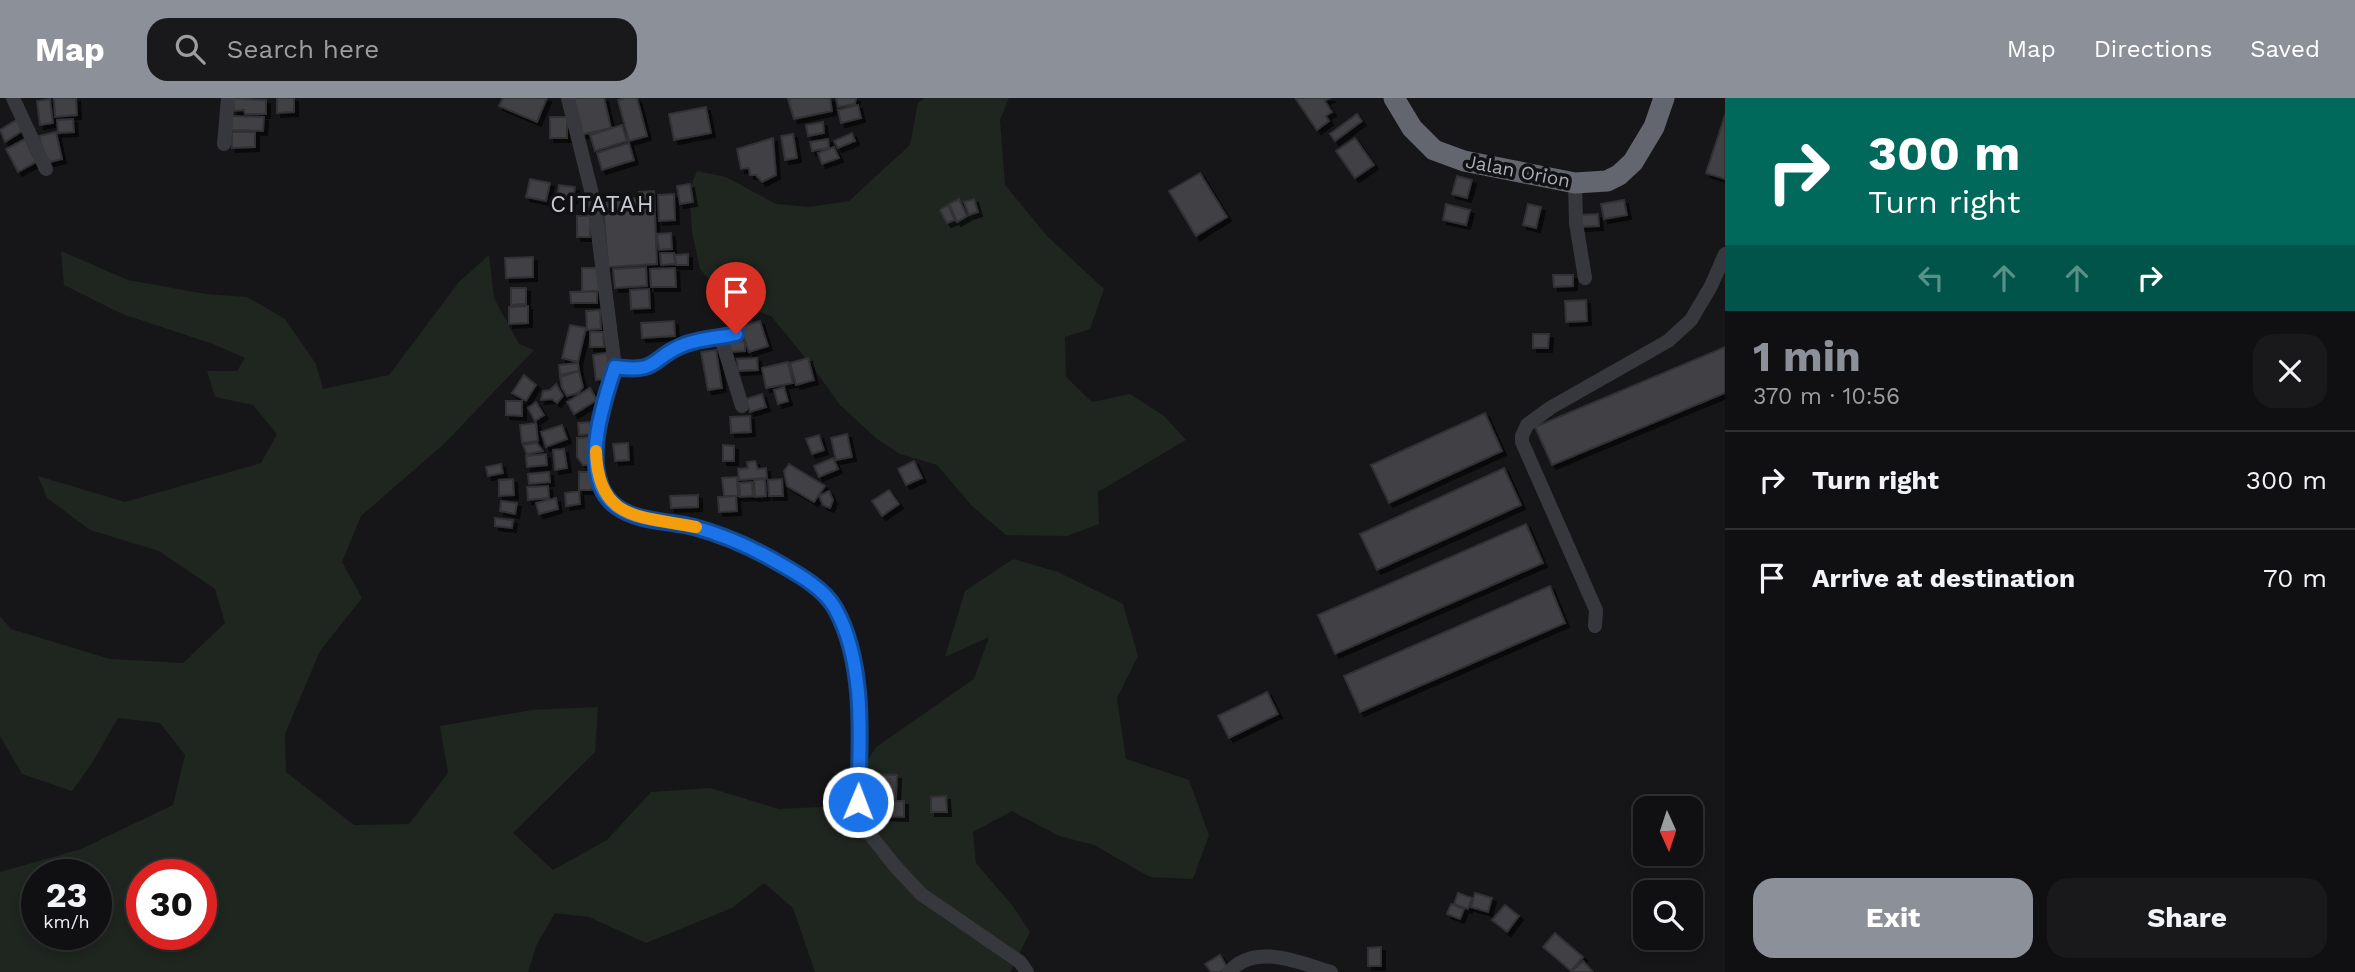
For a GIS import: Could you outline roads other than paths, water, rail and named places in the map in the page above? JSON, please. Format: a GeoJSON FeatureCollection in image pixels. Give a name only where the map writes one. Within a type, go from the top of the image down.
{"type":"FeatureCollection","features":[{"type":"Feature","properties":{"kind":"highway","name":"Jalan Orion"},"geometry":{"type":"LineString","coordinates":[[1394,98],[1412,128],[1434,150],[1464,161],[1575,183],[1607,181],[1619,175],[1633,162],[1654,127],[1664,98]]}},
{"type":"Feature","properties":{"kind":"street"},"geometry":{"type":"LineString","coordinates":[[13,98],[46,169]]}},
{"type":"Feature","properties":{"kind":"street"},"geometry":{"type":"LineString","coordinates":[[224,144],[228,98]]}},
{"type":"Feature","properties":{"kind":"street"},"geometry":{"type":"LineString","coordinates":[[568,98],[594,202],[615,367],[595,439],[600,481],[610,501],[618,508],[633,514],[696,527],[762,553],[804,577],[827,597],[835,609],[848,642],[855,674],[860,719],[858,802],[873,837],[921,894],[1020,962],[1027,972]]}},
{"type":"Feature","properties":{"kind":"street"},"geometry":{"type":"LineString","coordinates":[[1575,183],[1576,223],[1585,278]]}},
{"type":"Feature","properties":{"kind":"street"},"geometry":{"type":"LineString","coordinates":[[1595,626],[1596,611],[1522,442],[1522,436],[1527,425],[1550,408],[1676,334],[1691,320],[1711,286],[1725,254]]}},
{"type":"Feature","properties":{"kind":"street"},"geometry":{"type":"LineString","coordinates":[[615,367],[642,369],[656,364],[672,350],[687,343],[736,334]]}},
{"type":"Feature","properties":{"kind":"street"},"geometry":{"type":"LineString","coordinates":[[721,338],[742,406]]}},
{"type":"Feature","properties":{"kind":"street"},"geometry":{"type":"LineString","coordinates":[[1229,972],[1248,958],[1273,957],[1332,972]]}},
{"type":"Feature","properties":{"kind":"district","name":"CITATAH"},"geometry":{"type":"Point","coordinates":[603,204]}}]}
